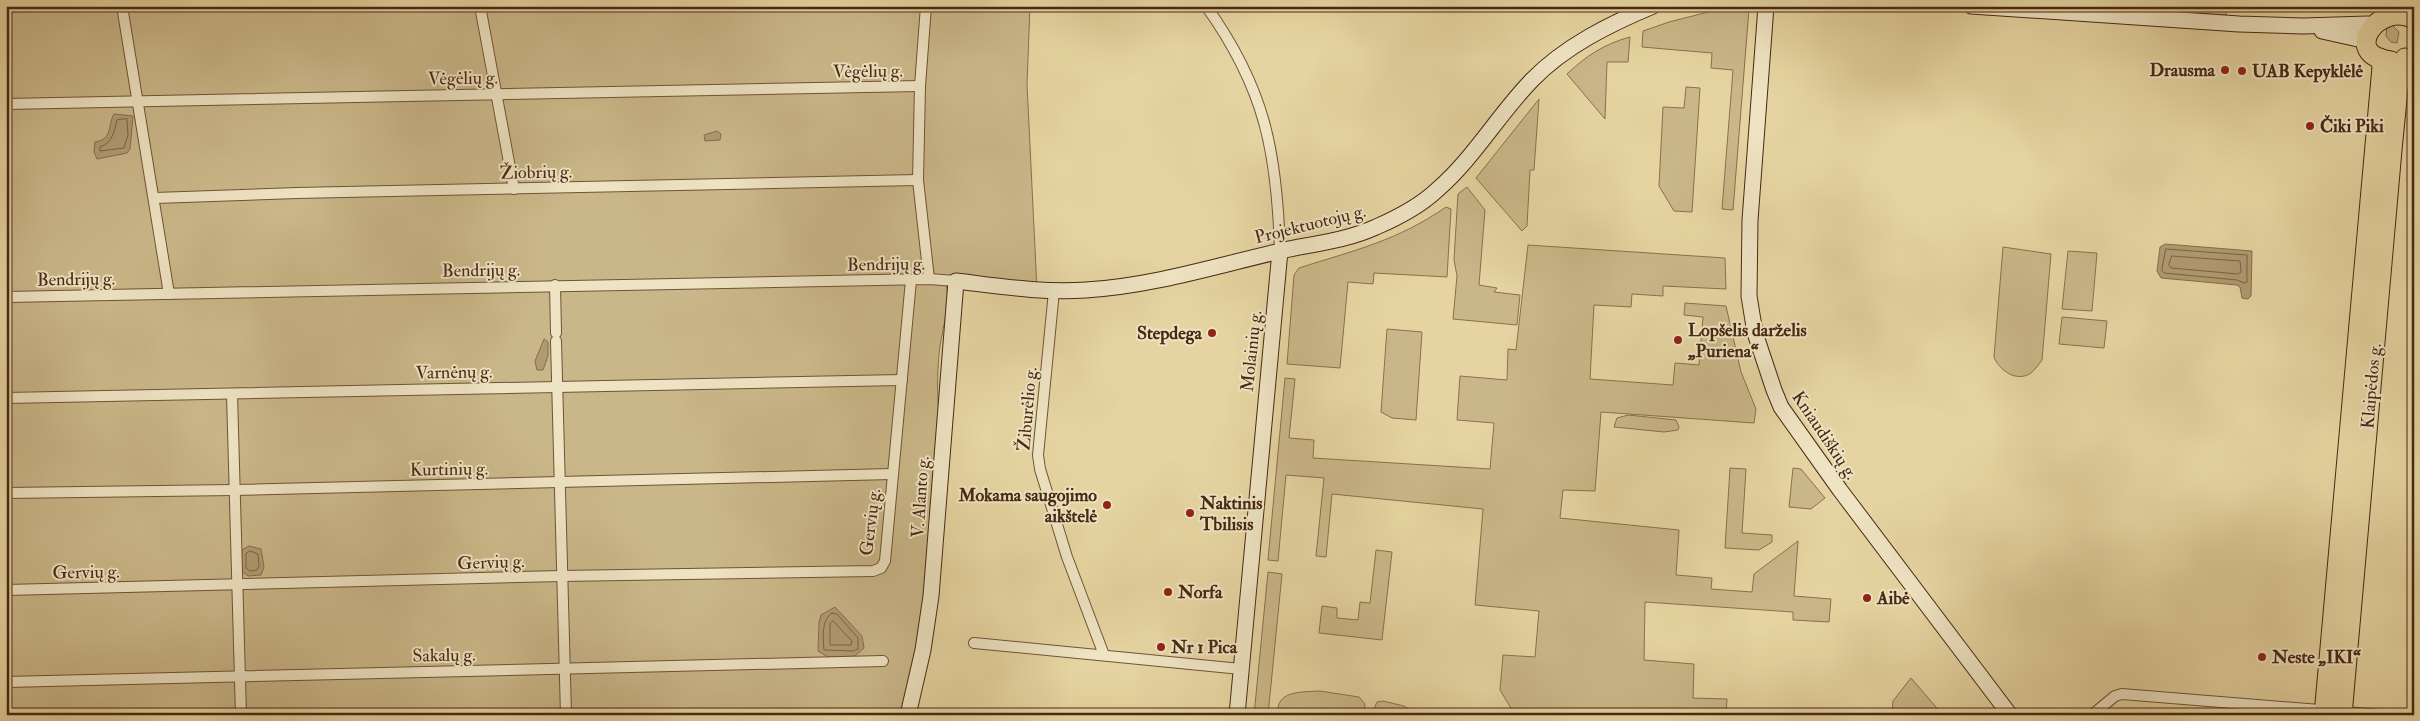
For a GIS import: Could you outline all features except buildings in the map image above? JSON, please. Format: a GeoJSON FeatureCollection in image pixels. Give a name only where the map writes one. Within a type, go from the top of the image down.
{"type":"FeatureCollection","features":[{"type":"Feature","properties":{"kind":"highway"},"geometry":{"type":"LineString","coordinates":[[2380,58],[2371,51],[2367,33],[2374,15],[2384,8],[2394,8],[2410,13]]}},
{"type":"Feature","properties":{"kind":"highway","name":"Klaipėdos g."},"geometry":{"type":"LineString","coordinates":[[2333,713],[2382,67],[2380,58],[2395,61],[2409,54]]}},
{"type":"Feature","properties":{"kind":"highway","name":"Klaipėdos g."},"geometry":{"type":"LineString","coordinates":[[2333,713],[2400,69],[2409,54]]}},
{"type":"Feature","properties":{"kind":"main road","name":"Projektuotojų g."},"geometry":{"type":"LineString","coordinates":[[956,281],[1054,291],[1125,286],[1206,270],[1375,228],[1406,212],[1435,192],[1461,168],[1531,80],[1551,61],[1578,43],[1653,6]]}},
{"type":"Feature","properties":{"kind":"main road","name":"Kniaudiškių g."},"geometry":{"type":"LineString","coordinates":[[1766,6],[1750,220],[1749,296],[1755,333],[1774,390],[1781,407],[1840,490],[2010,715]]}},
{"type":"Feature","properties":{"kind":"main road"},"geometry":{"type":"LineString","coordinates":[[1971,6],[2303,26],[2367,33]]}},
{"type":"Feature","properties":{"kind":"main road","name":"Molainių g."},"geometry":{"type":"LineString","coordinates":[[1237,715],[1280,251]]}},
{"type":"Feature","properties":{"kind":"main road","name":"V. Alanto g."},"geometry":{"type":"LineString","coordinates":[[908,715],[923,650],[931,596],[956,281]]}},
{"type":"Feature","properties":{"kind":"street"},"geometry":{"type":"LineString","coordinates":[[6,7],[40,6]]}},
{"type":"Feature","properties":{"kind":"street"},"geometry":{"type":"LineString","coordinates":[[122,6],[155,198],[169,294]]}},
{"type":"Feature","properties":{"kind":"street"},"geometry":{"type":"LineString","coordinates":[[480,6],[514,189]]}},
{"type":"Feature","properties":{"kind":"street"},"geometry":{"type":"LineString","coordinates":[[926,6],[920,86],[918,180],[929,279]]}},
{"type":"Feature","properties":{"kind":"street","name":"Molainių g."},"geometry":{"type":"LineString","coordinates":[[1206,6],[1230,39],[1244,67],[1263,117],[1274,164],[1278,195],[1280,251]]}},
{"type":"Feature","properties":{"kind":"street","name":"Vėgėlių g."},"geometry":{"type":"LineString","coordinates":[[6,104],[920,86]]}},
{"type":"Feature","properties":{"kind":"street","name":"Žiobrių g."},"geometry":{"type":"LineString","coordinates":[[155,198],[298,192],[918,180]]}},
{"type":"Feature","properties":{"kind":"street","name":"Bendrijų g."},"geometry":{"type":"LineString","coordinates":[[6,297],[555,285],[929,279],[956,281]]}},
{"type":"Feature","properties":{"kind":"street","name":"Gervių g."},"geometry":{"type":"LineString","coordinates":[[6,590],[562,576],[873,571],[881,568],[884,561],[911,280]]}},
{"type":"Feature","properties":{"kind":"street"},"geometry":{"type":"LineString","coordinates":[[555,285],[566,715]]}},
{"type":"Feature","properties":{"kind":"street","name":"Žiburėlio g."},"geometry":{"type":"LineString","coordinates":[[1054,291],[1038,456],[1067,556],[1104,655]]}},
{"type":"Feature","properties":{"kind":"street","name":"Varnėnų g."},"geometry":{"type":"LineString","coordinates":[[6,398],[902,380]]}},
{"type":"Feature","properties":{"kind":"street"},"geometry":{"type":"LineString","coordinates":[[232,394],[241,715]]}},
{"type":"Feature","properties":{"kind":"street","name":"Kurtinių g."},"geometry":{"type":"LineString","coordinates":[[6,493],[234,490],[892,474]]}},
{"type":"Feature","properties":{"kind":"street"},"geometry":{"type":"LineString","coordinates":[[974,642],[1241,669]]}},
{"type":"Feature","properties":{"kind":"street","name":"Sakalų g."},"geometry":{"type":"LineString","coordinates":[[6,682],[883,661]]}},
{"type":"Feature","properties":{"kind":"street"},"geometry":{"type":"LineString","coordinates":[[2092,715],[2115,696],[2122,694],[2333,713],[2382,715]]}},
{"type":"Feature","properties":{"kind":"shaded area"},"geometry":{"type":"Polygon","coordinates":[[[6,6],[1030,6],[1027,84],[1037,290],[946,281],[947,306],[938,363],[939,415],[924,600],[917,648],[902,715],[6,715],[6,6]]]}},
{"type":"Feature","properties":{"kind":"shaded area"},"geometry":{"type":"Polygon","coordinates":[[[2124,6],[2227,6],[2226,15],[2124,9],[2124,6]]]}},
{"type":"Feature","properties":{"kind":"shaded area"},"geometry":{"type":"Polygon","coordinates":[[[1720,9],[1749,9],[1733,210],[1722,209],[1733,70],[1711,68],[1712,53],[1642,47],[1643,31],[1669,22],[1720,9]]]}},
{"type":"Feature","properties":{"kind":"shaded area"},"geometry":{"type":"Polygon","coordinates":[[[2392,25],[2399,32],[2397,43],[2391,42],[2386,36],[2387,26],[2392,25]]]}},
{"type":"Feature","properties":{"kind":"shaded area"},"geometry":{"type":"Polygon","coordinates":[[[1630,37],[1628,62],[1607,62],[1605,119],[1567,74],[1596,51],[1630,37]]]}},
{"type":"Feature","properties":{"kind":"shaded area"},"geometry":{"type":"Polygon","coordinates":[[[1686,87],[1700,88],[1692,212],[1674,211],[1659,186],[1663,107],[1684,108],[1686,87]]]}},
{"type":"Feature","properties":{"kind":"shaded area"},"geometry":{"type":"Polygon","coordinates":[[[1539,99],[1534,170],[1530,170],[1527,226],[1522,231],[1476,178],[1539,99]]]}},
{"type":"Feature","properties":{"kind":"shaded area"},"geometry":{"type":"Polygon","coordinates":[[[1467,187],[1485,210],[1479,285],[1497,288],[1494,292],[1520,295],[1517,325],[1453,319],[1457,276],[1454,260],[1458,194],[1467,187]]]}},
{"type":"Feature","properties":{"kind":"shaded area"},"geometry":{"type":"Polygon","coordinates":[[[1446,207],[1451,209],[1447,277],[1374,273],[1373,284],[1348,282],[1340,368],[1287,364],[1294,275],[1299,268],[1375,244],[1428,219],[1446,207]]]}},
{"type":"Feature","properties":{"kind":"shaded area"},"geometry":{"type":"Polygon","coordinates":[[[1528,245],[1725,258],[1726,289],[1663,286],[1663,296],[1632,294],[1631,307],[1594,305],[1590,379],[1673,385],[1675,363],[1699,365],[1703,317],[1684,315],[1685,303],[1726,306],[1741,372],[1756,409],[1754,423],[1601,412],[1595,491],[1563,490],[1560,518],[1679,530],[1676,575],[1712,578],[1711,589],[1752,592],[1754,574],[1798,541],[1794,596],[1831,599],[1829,622],[1793,620],[1793,612],[1645,602],[1644,660],[1694,664],[1693,698],[1727,699],[1726,715],[1515,715],[1500,690],[1503,655],[1535,657],[1539,611],[1475,605],[1483,509],[1332,494],[1326,557],[1316,556],[1324,478],[1286,475],[1278,561],[1268,560],[1285,378],[1295,379],[1289,438],[1314,440],[1313,458],[1490,469],[1494,423],[1457,420],[1460,376],[1507,380],[1508,349],[1516,350],[1528,245]]]}},
{"type":"Feature","properties":{"kind":"shaded area"},"geometry":{"type":"Polygon","coordinates":[[[2003,247],[2051,254],[2042,360],[2032,372],[2020,377],[2009,374],[1996,362],[1994,357],[2003,247]]]}},
{"type":"Feature","properties":{"kind":"shaded area"},"geometry":{"type":"Polygon","coordinates":[[[2068,251],[2097,253],[2092,311],[2062,309],[2068,251]]]}},
{"type":"Feature","properties":{"kind":"shaded area"},"geometry":{"type":"Polygon","coordinates":[[[2062,317],[2107,321],[2104,348],[2059,344],[2062,317]]]}},
{"type":"Feature","properties":{"kind":"shaded area"},"geometry":{"type":"Polygon","coordinates":[[[1387,329],[1422,332],[1416,420],[1392,418],[1381,412],[1387,329]]]}},
{"type":"Feature","properties":{"kind":"shaded area"},"geometry":{"type":"Polygon","coordinates":[[[1628,415],[1676,420],[1679,427],[1678,430],[1664,432],[1614,427],[1617,418],[1628,415]]]}},
{"type":"Feature","properties":{"kind":"shaded area"},"geometry":{"type":"Polygon","coordinates":[[[1730,468],[1746,469],[1742,533],[1772,535],[1772,542],[1759,550],[1725,548],[1730,468]]]}},
{"type":"Feature","properties":{"kind":"shaded area"},"geometry":{"type":"Polygon","coordinates":[[[1793,468],[1801,469],[1825,498],[1811,509],[1789,507],[1793,468]]]}},
{"type":"Feature","properties":{"kind":"shaded area"},"geometry":{"type":"Polygon","coordinates":[[[1376,550],[1392,552],[1382,640],[1319,633],[1322,606],[1337,608],[1337,618],[1358,620],[1360,602],[1370,603],[1376,550]]]}},
{"type":"Feature","properties":{"kind":"shaded area"},"geometry":{"type":"Polygon","coordinates":[[[1268,572],[1282,574],[1268,715],[1254,715],[1268,572]]]}},
{"type":"Feature","properties":{"kind":"shaded area"},"geometry":{"type":"Polygon","coordinates":[[[1911,678],[1942,715],[1892,715],[1893,701],[1911,678]]]}},
{"type":"Feature","properties":{"kind":"shaded area"},"geometry":{"type":"Polygon","coordinates":[[[1320,691],[1359,697],[1365,704],[1364,714],[1292,715],[1278,710],[1279,703],[1287,695],[1320,691]]]}},
{"type":"Feature","properties":{"kind":"shaded area"},"geometry":{"type":"Polygon","coordinates":[[[1383,701],[1404,706],[1418,715],[1382,715],[1374,709],[1377,702],[1383,701]]]}},
{"type":"Feature","properties":{"kind":"shaded area"},"geometry":{"type":"Polygon","coordinates":[[[1498,709],[1502,715],[1424,715],[1440,711],[1477,714],[1498,709]]]}},
{"type":"Feature","properties":{"kind":"water"},"geometry":{"type":"Polygon","coordinates":[[[114,114],[133,116],[130,149],[127,153],[97,159],[94,152],[95,142],[105,138],[109,132],[114,114]]]}},
{"type":"Feature","properties":{"kind":"water"},"geometry":{"type":"Polygon","coordinates":[[[717,131],[721,134],[720,140],[705,141],[704,135],[717,131]]]}},
{"type":"Feature","properties":{"kind":"water"},"geometry":{"type":"Polygon","coordinates":[[[2165,244],[2252,251],[2251,296],[2248,299],[2242,298],[2240,287],[2237,285],[2161,278],[2157,271],[2160,247],[2165,244]]]}},
{"type":"Feature","properties":{"kind":"water"},"geometry":{"type":"Polygon","coordinates":[[[544,339],[548,342],[548,356],[543,370],[537,370],[535,361],[544,339]]]}},
{"type":"Feature","properties":{"kind":"water"},"geometry":{"type":"Polygon","coordinates":[[[249,546],[261,549],[264,567],[261,575],[248,576],[241,571],[242,550],[249,546]]]}},
{"type":"Feature","properties":{"kind":"water"},"geometry":{"type":"Polygon","coordinates":[[[835,607],[862,636],[864,648],[855,656],[828,657],[818,651],[821,615],[835,607]]]}},
{"type":"Feature","properties":{"kind":"place","name":"Drausma"},"geometry":{"type":"Point","coordinates":[2225,70]}},
{"type":"Feature","properties":{"kind":"place","name":"UAB Kepyklėlė"},"geometry":{"type":"Point","coordinates":[2242,71]}},
{"type":"Feature","properties":{"kind":"place","name":"Čiki Piki"},"geometry":{"type":"Point","coordinates":[2310,126]}},
{"type":"Feature","properties":{"kind":"place","name":"Stepdega"},"geometry":{"type":"Point","coordinates":[1212,333]}},
{"type":"Feature","properties":{"kind":"place","name":"Lopšelis darželis „Puriena“"},"geometry":{"type":"Point","coordinates":[1678,340]}},
{"type":"Feature","properties":{"kind":"place","name":"Mokama saugojimo aikštelė"},"geometry":{"type":"Point","coordinates":[1107,505]}},
{"type":"Feature","properties":{"kind":"place","name":"Naktinis Tbilisis"},"geometry":{"type":"Point","coordinates":[1190,513]}},
{"type":"Feature","properties":{"kind":"place","name":"Norfa"},"geometry":{"type":"Point","coordinates":[1168,592]}},
{"type":"Feature","properties":{"kind":"place","name":"Aibė"},"geometry":{"type":"Point","coordinates":[1867,598]}},
{"type":"Feature","properties":{"kind":"place","name":"Nr 1 Pica"},"geometry":{"type":"Point","coordinates":[1161,647]}},
{"type":"Feature","properties":{"kind":"place","name":"Neste „IKI“"},"geometry":{"type":"Point","coordinates":[2262,657]}}]}
